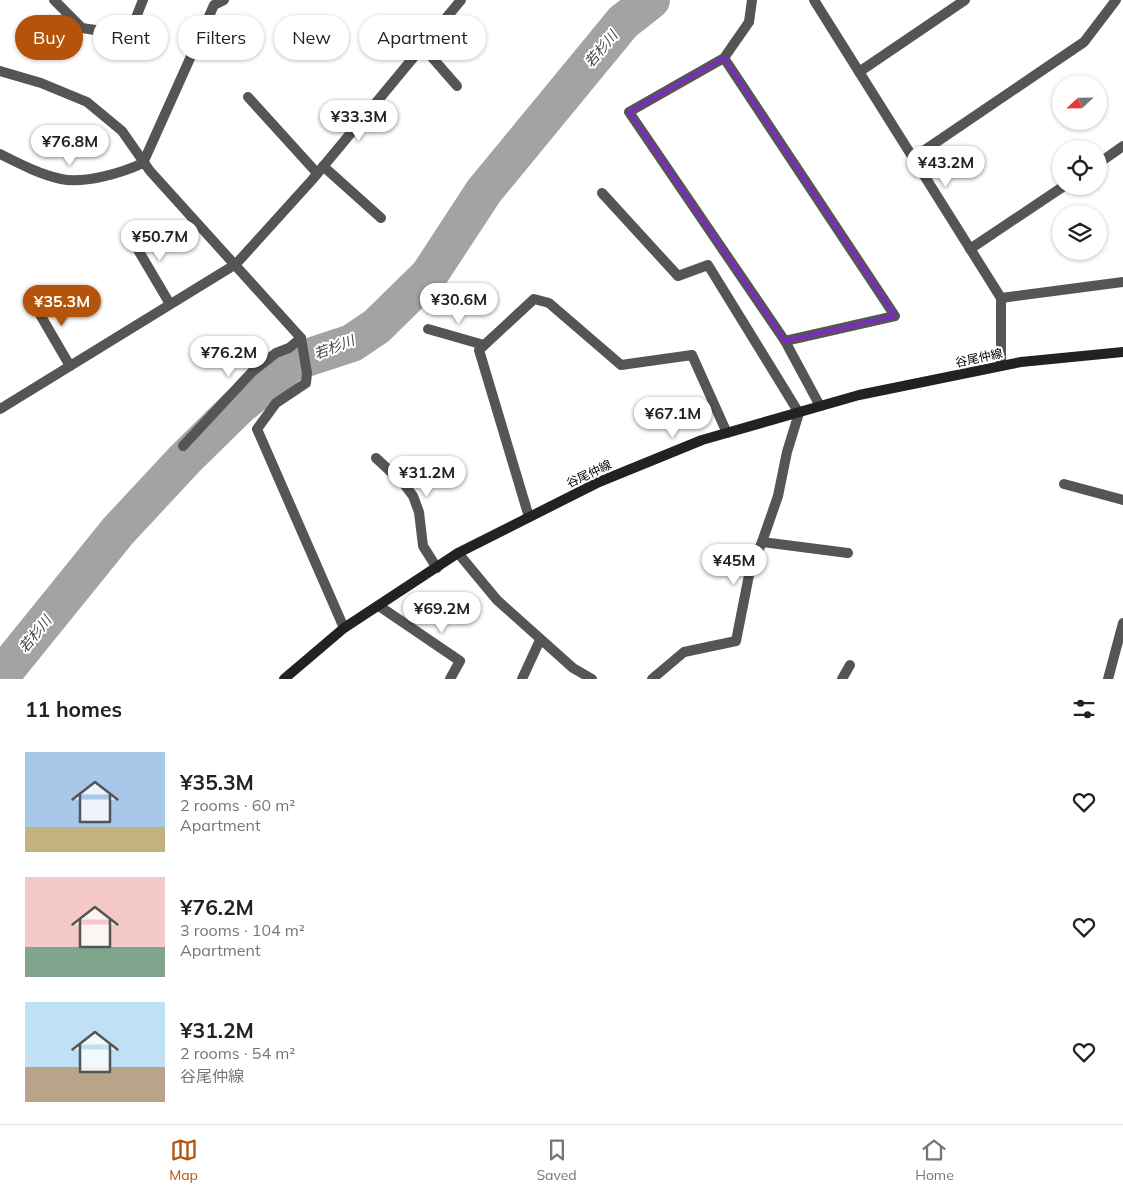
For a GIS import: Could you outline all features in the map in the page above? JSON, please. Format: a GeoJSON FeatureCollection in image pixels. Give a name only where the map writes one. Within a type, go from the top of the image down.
{"type":"FeatureCollection","features":[{"type":"Feature","properties":{"kind":"main road","name":"谷尾仲線"},"geometry":{"type":"LineString","coordinates":[[284,679],[344,628],[458,553],[598,482],[702,440],[859,395],[1022,362],[1123,352]]}},
{"type":"Feature","properties":{"kind":"street"},"geometry":{"type":"LineString","coordinates":[[54,0],[82,28],[115,33],[135,20],[143,0]]}},
{"type":"Feature","properties":{"kind":"street"},"geometry":{"type":"LineString","coordinates":[[0,154],[40,172],[63,179],[84,179],[126,171],[143,163],[214,6],[224,0]]}},
{"type":"Feature","properties":{"kind":"street"},"geometry":{"type":"LineString","coordinates":[[448,15],[461,0]]}},
{"type":"Feature","properties":{"kind":"street"},"geometry":{"type":"LineString","coordinates":[[752,0],[749,22],[724,58],[629,112],[784,342],[820,406]]}},
{"type":"Feature","properties":{"kind":"street"},"geometry":{"type":"LineString","coordinates":[[814,0],[1001,298],[1002,366]]}},
{"type":"Feature","properties":{"kind":"street"},"geometry":{"type":"LineString","coordinates":[[860,72],[965,0]]}},
{"type":"Feature","properties":{"kind":"street"},"geometry":{"type":"LineString","coordinates":[[913,158],[1084,42],[1116,0]]}},
{"type":"Feature","properties":{"kind":"street"},"geometry":{"type":"LineString","coordinates":[[724,58],[895,316],[784,342]]}},
{"type":"Feature","properties":{"kind":"street"},"geometry":{"type":"LineString","coordinates":[[0,409],[236,264],[320,170],[410,60]]}},
{"type":"Feature","properties":{"kind":"street"},"geometry":{"type":"LineString","coordinates":[[434,60],[457,86]]}},
{"type":"Feature","properties":{"kind":"street"},"geometry":{"type":"LineString","coordinates":[[0,71],[41,83],[87,102],[122,131],[143,163],[301,338],[306,383],[276,403],[257,429],[344,628]]}},
{"type":"Feature","properties":{"kind":"street"},"geometry":{"type":"LineString","coordinates":[[248,97],[320,170],[381,218]]}},
{"type":"Feature","properties":{"kind":"street"},"geometry":{"type":"LineString","coordinates":[[1107,157],[1123,146]]}},
{"type":"Feature","properties":{"kind":"street"},"geometry":{"type":"LineString","coordinates":[[602,193],[678,276],[708,265],[799,413],[787,452],[778,496],[750,570],[736,641],[684,652],[652,679]]}},
{"type":"Feature","properties":{"kind":"street"},"geometry":{"type":"LineString","coordinates":[[970,250],[1052,194]]}},
{"type":"Feature","properties":{"kind":"street"},"geometry":{"type":"LineString","coordinates":[[128,233],[170,304]]}},
{"type":"Feature","properties":{"kind":"street"},"geometry":{"type":"LineString","coordinates":[[1001,298],[1123,282]]}},
{"type":"Feature","properties":{"kind":"street"},"geometry":{"type":"LineString","coordinates":[[32,300],[70,366]]}},
{"type":"Feature","properties":{"kind":"street"},"geometry":{"type":"LineString","coordinates":[[529,517],[479,350],[534,300],[549,303],[621,365],[692,355],[727,433]]}},
{"type":"Feature","properties":{"kind":"street"},"geometry":{"type":"LineString","coordinates":[[428,329],[484,345]]}},
{"type":"Feature","properties":{"kind":"street"},"geometry":{"type":"LineString","coordinates":[[183,446],[253,371],[276,353],[289,348],[301,338]]}},
{"type":"Feature","properties":{"kind":"street"},"geometry":{"type":"LineString","coordinates":[[376,458],[391,470],[413,496],[419,512],[423,546],[437,568]]}},
{"type":"Feature","properties":{"kind":"street"},"geometry":{"type":"LineString","coordinates":[[1064,484],[1123,500]]}},
{"type":"Feature","properties":{"kind":"street"},"geometry":{"type":"LineString","coordinates":[[762,542],[848,553]]}},
{"type":"Feature","properties":{"kind":"street"},"geometry":{"type":"LineString","coordinates":[[458,553],[497,600],[573,668],[592,679]]}},
{"type":"Feature","properties":{"kind":"street"},"geometry":{"type":"LineString","coordinates":[[379,606],[460,661],[450,679]]}},
{"type":"Feature","properties":{"kind":"street"},"geometry":{"type":"LineString","coordinates":[[1108,679],[1123,623]]}},
{"type":"Feature","properties":{"kind":"street"},"geometry":{"type":"LineString","coordinates":[[522,679],[540,640]]}},
{"type":"Feature","properties":{"kind":"street"},"geometry":{"type":"LineString","coordinates":[[842,679],[850,665]]}},
{"type":"Feature","properties":{"kind":"highlighted area"},"geometry":{"type":"Polygon","coordinates":[[[724,58],[895,316],[785,341],[629,112],[724,58]]]}},
{"type":"Feature","properties":{"kind":"waterway","name":"若杉川"},"geometry":{"type":"LineString","coordinates":[[0,677],[118,531],[185,459],[238,407],[291,363],[352,343],[377,326],[429,275],[484,191],[623,22],[651,0]]}}]}
